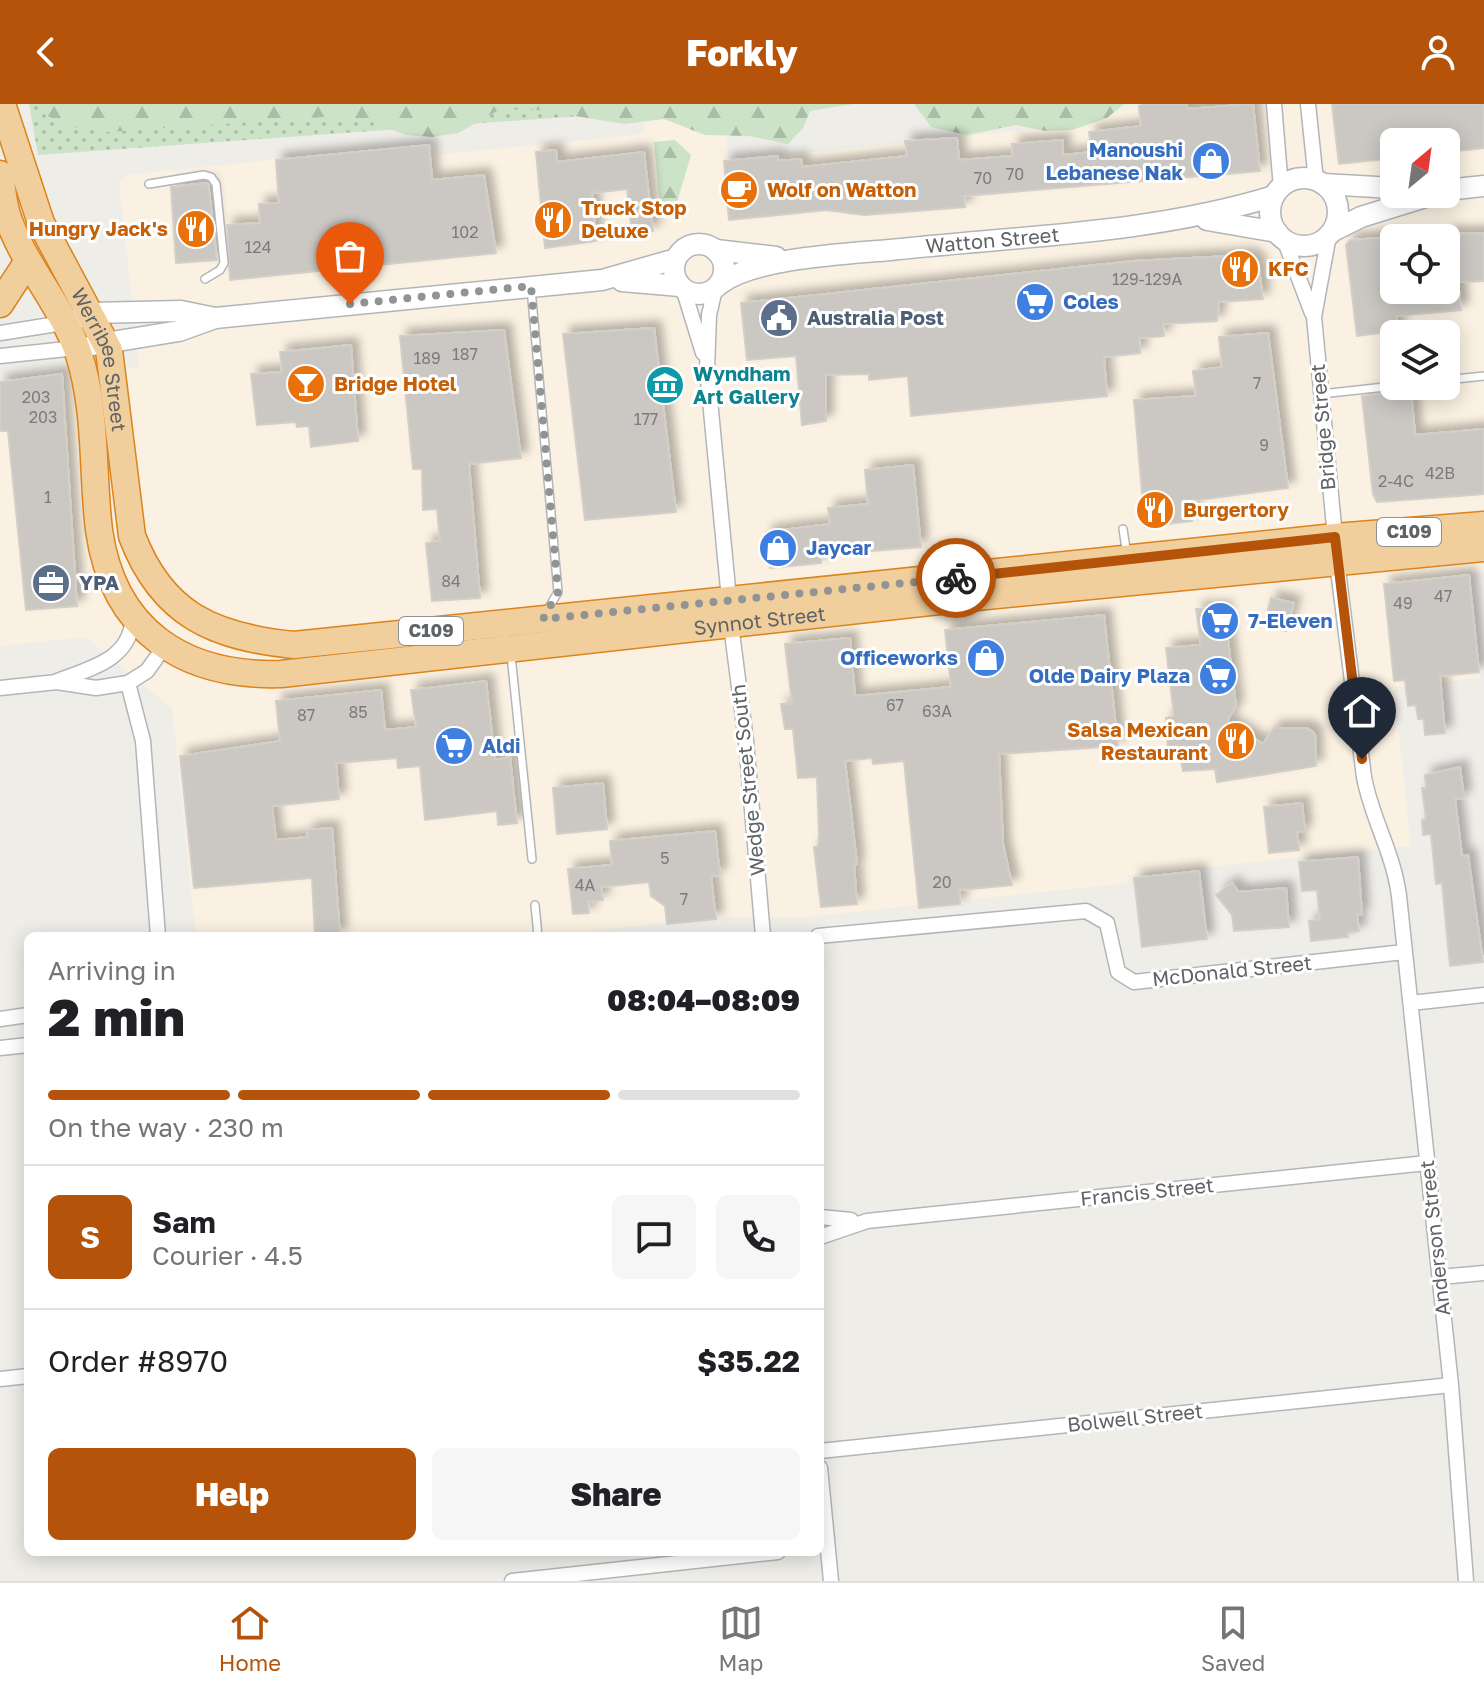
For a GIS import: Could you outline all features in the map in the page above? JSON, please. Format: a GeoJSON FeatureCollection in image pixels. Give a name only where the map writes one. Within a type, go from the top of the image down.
{"type":"FeatureCollection","features":[{"type":"Feature","properties":{"kind":"highway","name":"Werribee Street"},"geometry":{"type":"LineString","coordinates":[[2,104],[41,223],[91,313],[113,367],[132,536],[141,559],[159,587],[186,610]]}},
{"type":"Feature","properties":{"kind":"highway","name":"Werribee Street"},"geometry":{"type":"LineString","coordinates":[[0,174],[6,215],[76,348],[85,378],[99,532],[112,578],[133,618],[164,647]]}},
{"type":"Feature","properties":{"kind":"highway"},"geometry":{"type":"LineString","coordinates":[[0,304],[28,261]]}},
{"type":"Feature","properties":{"kind":"highway","name":"Synnot Street"},"geometry":{"type":"LineString","coordinates":[[164,647],[206,667],[242,675],[281,674],[510,649],[730,612],[1336,549],[1484,525]]}},
{"type":"Feature","properties":{"kind":"highway","name":"Synnot Street"},"geometry":{"type":"LineString","coordinates":[[1336,549],[1484,548]]}},
{"type":"Feature","properties":{"kind":"highway"},"geometry":{"type":"LineString","coordinates":[[159,587],[166,622],[164,647]]}},
{"type":"Feature","properties":{"kind":"highway","name":"Synnot Street"},"geometry":{"type":"LineString","coordinates":[[186,610],[217,631],[250,640],[294,645],[543,619],[730,612]]}},
{"type":"Feature","properties":{"kind":"highway"},"geometry":{"type":"LineString","coordinates":[[503,623],[510,649]]}},
{"type":"Feature","properties":{"kind":"street"},"geometry":{"type":"LineString","coordinates":[[1274,104],[1278,192],[1270,214],[1280,235],[1302,246],[1322,242],[1331,233],[1361,217],[1390,208]]}},
{"type":"Feature","properties":{"kind":"street"},"geometry":{"type":"LineString","coordinates":[[1308,104],[1320,182],[1336,200],[1339,211],[1331,233]]}},
{"type":"Feature","properties":{"kind":"street"},"geometry":{"type":"LineString","coordinates":[[1278,192],[1298,179],[1380,187]]}},
{"type":"Feature","properties":{"kind":"street"},"geometry":{"type":"LineString","coordinates":[[1460,189],[1484,186]]}},
{"type":"Feature","properties":{"kind":"street","name":"Watton Street"},"geometry":{"type":"LineString","coordinates":[[717,287],[731,276],[796,260],[1188,219],[1278,192]]}},
{"type":"Feature","properties":{"kind":"street","name":"Watton Street"},"geometry":{"type":"LineString","coordinates":[[1188,219],[1280,235]]}},
{"type":"Feature","properties":{"kind":"street","name":"Bridge Street"},"geometry":{"type":"LineString","coordinates":[[1331,233],[1314,317],[1320,394],[1364,777],[1369,804],[1394,861],[1399,896]]}},
{"type":"Feature","properties":{"kind":"street","name":"Bridge Street"},"geometry":{"type":"LineString","coordinates":[[1280,235],[1314,317]]}},
{"type":"Feature","properties":{"kind":"street"},"geometry":{"type":"LineString","coordinates":[[0,356],[76,348],[179,331],[215,318],[531,286],[602,280],[681,287],[695,294],[717,287],[724,263],[716,250],[704,244],[691,245],[676,259],[602,280]]}},
{"type":"Feature","properties":{"kind":"street","name":"Watton Street"},"geometry":{"type":"LineString","coordinates":[[716,250],[796,260]]}},
{"type":"Feature","properties":{"kind":"street"},"geometry":{"type":"LineString","coordinates":[[676,259],[674,273],[681,287]]}},
{"type":"Feature","properties":{"kind":"street","name":"Wedge Street South"},"geometry":{"type":"LineString","coordinates":[[681,287],[707,369]]}},
{"type":"Feature","properties":{"kind":"street","name":"Wedge Street South"},"geometry":{"type":"LineString","coordinates":[[717,287],[709,315],[707,369],[763,932]]}},
{"type":"Feature","properties":{"kind":"street"},"geometry":{"type":"LineString","coordinates":[[0,333],[63,323],[91,313],[181,311],[215,318]]}},
{"type":"Feature","properties":{"kind":"street"},"geometry":{"type":"LineString","coordinates":[[57,682],[117,654],[129,637],[133,618]]}},
{"type":"Feature","properties":{"kind":"street"},"geometry":{"type":"LineString","coordinates":[[0,688],[57,682],[96,688],[128,683],[147,671],[164,647]]}},
{"type":"Feature","properties":{"kind":"street"},"geometry":{"type":"LineString","coordinates":[[128,683],[143,751],[158,932]]}},
{"type":"Feature","properties":{"kind":"street","name":"Anderson Street"},"geometry":{"type":"LineString","coordinates":[[1399,896],[1451,1385],[1466,1581]]}},
{"type":"Feature","properties":{"kind":"street","name":"McDonald Street"},"geometry":{"type":"LineString","coordinates":[[824,935],[1086,911],[1107,923],[1118,972],[1134,982],[1404,952]]}},
{"type":"Feature","properties":{"kind":"street"},"geometry":{"type":"LineString","coordinates":[[1411,1003],[1484,995]]}},
{"type":"Feature","properties":{"kind":"street"},"geometry":{"type":"LineString","coordinates":[[0,1019],[24,1016]]}},
{"type":"Feature","properties":{"kind":"street"},"geometry":{"type":"LineString","coordinates":[[0,1048],[24,1045]]}},
{"type":"Feature","properties":{"kind":"street","name":"Francis Street"},"geometry":{"type":"LineString","coordinates":[[824,1217],[867,1221],[1427,1163]]}},
{"type":"Feature","properties":{"kind":"street","name":"Francis Street"},"geometry":{"type":"LineString","coordinates":[[824,1236],[867,1221]]}},
{"type":"Feature","properties":{"kind":"street"},"geometry":{"type":"LineString","coordinates":[[1440,1277],[1484,1273]]}},
{"type":"Feature","properties":{"kind":"street"},"geometry":{"type":"LineString","coordinates":[[0,1379],[24,1376]]}},
{"type":"Feature","properties":{"kind":"street","name":"Bolwell Street"},"geometry":{"type":"LineString","coordinates":[[824,1451],[1451,1385]]}},
{"type":"Feature","properties":{"kind":"street"},"geometry":{"type":"LineString","coordinates":[[824,1546],[831,1581]]}},
{"type":"Feature","properties":{"kind":"street"},"geometry":{"type":"LineString","coordinates":[[512,1581],[741,1556]]}},
{"type":"Feature","properties":{"kind":"lane"},"geometry":{"type":"LineString","coordinates":[[149,184],[204,175],[211,177],[216,184],[224,263],[205,279]]}},
{"type":"Feature","properties":{"kind":"lane"},"geometry":{"type":"LineString","coordinates":[[531,286],[558,592],[543,619]]}},
{"type":"Feature","properties":{"kind":"lane"},"geometry":{"type":"LineString","coordinates":[[1460,379],[1484,376]]}},
{"type":"Feature","properties":{"kind":"lane"},"geometry":{"type":"LineString","coordinates":[[1320,394],[1380,388]]}},
{"type":"Feature","properties":{"kind":"lane"},"geometry":{"type":"LineString","coordinates":[[1123,529],[1129,571]]}},
{"type":"Feature","properties":{"kind":"lane"},"geometry":{"type":"LineString","coordinates":[[957,546],[964,587]]}},
{"type":"Feature","properties":{"kind":"lane"},"geometry":{"type":"LineString","coordinates":[[510,649],[532,859]]}},
{"type":"Feature","properties":{"kind":"lane"},"geometry":{"type":"LineString","coordinates":[[535,905],[538,932]]}},
{"type":"Feature","properties":{"kind":"shaded area"},"geometry":{"type":"Polygon","coordinates":[[[1145,104],[1484,104],[1484,572],[1469,574],[1480,678],[1394,687],[1411,846],[1128,875],[1128,883],[806,917],[725,917],[578,932],[196,932],[172,708],[85,637],[0,646],[0,380],[139,367],[119,182],[127,175],[434,143],[436,155],[645,134],[643,113],[723,106],[729,161],[1070,125],[1145,104]]]}},
{"type":"Feature","properties":{"kind":"green space"},"geometry":{"type":"Polygon","coordinates":[[[29,104],[746,104],[38,155],[29,104]]]}},
{"type":"Feature","properties":{"kind":"green space"},"geometry":{"type":"Polygon","coordinates":[[[39,104],[853,104],[810,111],[803,128],[788,144],[749,136],[705,135],[664,119],[624,124],[520,107],[497,111],[458,133],[432,137],[406,135],[371,122],[322,117],[108,132],[66,126],[44,114],[39,104]]]}},
{"type":"Feature","properties":{"kind":"green space"},"geometry":{"type":"Polygon","coordinates":[[[914,104],[1124,104],[1107,118],[1072,130],[1046,131],[1016,125],[967,135],[931,127],[914,104]]]}},
{"type":"Feature","properties":{"kind":"green space"},"geometry":{"type":"Polygon","coordinates":[[[675,140],[691,155],[675,209],[660,209],[654,142],[675,140]]]}},
{"type":"Feature","properties":{"kind":"building"},"geometry":{"type":"Polygon","coordinates":[[[1187,104],[1187,109],[1253,104],[1260,171],[964,196],[965,207],[864,215],[826,210],[729,220],[724,161],[778,156],[778,161],[801,159],[802,167],[907,156],[905,141],[957,138],[959,160],[1013,156],[1012,144],[1063,140],[1063,155],[1092,152],[1089,132],[1141,126],[1139,106],[1187,104]]]}},
{"type":"Feature","properties":{"kind":"building"},"geometry":{"type":"Polygon","coordinates":[[[1332,104],[1484,104],[1484,148],[1460,151],[1460,128],[1380,128],[1380,160],[1339,164],[1332,104]]]}},
{"type":"Feature","properties":{"kind":"building"},"geometry":{"type":"Polygon","coordinates":[[[429,145],[432,180],[484,175],[496,253],[230,280],[227,225],[260,223],[259,204],[279,203],[276,160],[429,145]]]}},
{"type":"Feature","properties":{"kind":"building"},"geometry":{"type":"Polygon","coordinates":[[[556,150],[557,162],[644,152],[653,231],[632,234],[627,189],[592,193],[596,241],[545,248],[536,152],[556,150]]]}},
{"type":"Feature","properties":{"kind":"building"},"geometry":{"type":"Polygon","coordinates":[[[208,183],[217,260],[176,263],[171,187],[208,183]]]}},
{"type":"Feature","properties":{"kind":"building"},"geometry":{"type":"Polygon","coordinates":[[[1484,233],[1484,281],[1460,282],[1460,234],[1484,233]]]}},
{"type":"Feature","properties":{"kind":"building"},"geometry":{"type":"Polygon","coordinates":[[[1380,238],[1380,304],[1460,304],[1460,301],[1461,310],[1380,320],[1380,333],[1357,336],[1346,245],[1350,240],[1380,238]]]}},
{"type":"Feature","properties":{"kind":"building"},"geometry":{"type":"Polygon","coordinates":[[[1249,255],[1258,262],[1263,299],[1219,302],[1217,321],[1163,324],[1164,336],[1139,338],[1140,353],[1104,357],[1107,396],[911,416],[908,376],[869,380],[869,374],[826,375],[826,421],[802,425],[796,356],[747,360],[741,303],[1134,261],[1249,255]]]}},
{"type":"Feature","properties":{"kind":"building"},"geometry":{"type":"Polygon","coordinates":[[[654,328],[676,512],[585,520],[563,334],[654,328]]]}},
{"type":"Feature","properties":{"kind":"building"},"geometry":{"type":"Polygon","coordinates":[[[504,330],[521,458],[469,464],[480,598],[432,601],[426,543],[440,541],[437,509],[423,510],[422,469],[413,469],[400,336],[504,330]]]}},
{"type":"Feature","properties":{"kind":"building"},"geometry":{"type":"Polygon","coordinates":[[[1268,333],[1288,488],[1191,501],[1192,521],[1145,527],[1134,400],[1196,396],[1193,371],[1222,367],[1219,337],[1268,333]]]}},
{"type":"Feature","properties":{"kind":"building"},"geometry":{"type":"Polygon","coordinates":[[[351,345],[358,441],[311,447],[309,426],[297,427],[296,422],[257,425],[251,374],[282,372],[280,352],[351,345]]]}},
{"type":"Feature","properties":{"kind":"building"},"geometry":{"type":"Polygon","coordinates":[[[62,374],[77,606],[26,610],[8,431],[0,431],[0,382],[62,374]]]}},
{"type":"Feature","properties":{"kind":"building"},"geometry":{"type":"Polygon","coordinates":[[[1380,394],[1380,400],[1412,400],[1415,435],[1484,429],[1484,494],[1377,502],[1373,494],[1362,396],[1380,394]]]}},
{"type":"Feature","properties":{"kind":"building"},"geometry":{"type":"Polygon","coordinates":[[[913,465],[921,547],[820,555],[821,563],[770,568],[766,532],[830,524],[828,508],[868,504],[865,470],[913,465]]]}},
{"type":"Feature","properties":{"kind":"building"},"geometry":{"type":"Polygon","coordinates":[[[1469,575],[1479,672],[1440,676],[1445,733],[1425,735],[1424,719],[1418,719],[1416,705],[1408,706],[1405,680],[1394,681],[1384,584],[1469,575]]]}},
{"type":"Feature","properties":{"kind":"building"},"geometry":{"type":"Polygon","coordinates":[[[1271,598],[1294,603],[1286,631],[1264,625],[1271,598]]]}},
{"type":"Feature","properties":{"kind":"building","name":"Olde Dairy Plaza"},"geometry":{"type":"Polygon","coordinates":[[[1224,608],[1236,706],[1227,721],[1263,744],[1274,728],[1307,728],[1315,734],[1316,766],[1217,782],[1215,769],[1183,771],[1178,745],[1168,748],[1166,718],[1174,716],[1166,648],[1201,645],[1196,609],[1224,608]]]}},
{"type":"Feature","properties":{"kind":"building"},"geometry":{"type":"Polygon","coordinates":[[[1104,615],[1118,746],[999,754],[1003,844],[1012,885],[959,890],[960,904],[919,908],[904,761],[873,764],[872,758],[845,761],[857,864],[854,865],[857,904],[821,907],[814,847],[818,847],[819,834],[817,777],[798,778],[793,729],[785,729],[781,704],[792,704],[785,644],[850,638],[855,696],[951,687],[945,630],[1104,615]]]}},
{"type":"Feature","properties":{"kind":"building"},"geometry":{"type":"Polygon","coordinates":[[[486,681],[495,760],[510,757],[517,823],[498,825],[497,811],[425,820],[420,766],[398,768],[397,758],[336,763],[339,799],[272,806],[276,840],[308,837],[307,830],[332,828],[340,932],[315,932],[312,878],[194,888],[180,756],[280,741],[276,701],[381,690],[385,730],[416,727],[411,690],[486,681]]]}},
{"type":"Feature","properties":{"kind":"building"},"geometry":{"type":"Polygon","coordinates":[[[1460,767],[1464,798],[1455,799],[1462,856],[1468,855],[1483,962],[1450,966],[1442,883],[1436,884],[1431,834],[1423,835],[1422,820],[1426,819],[1422,788],[1426,788],[1425,775],[1460,767]]]}},
{"type":"Feature","properties":{"kind":"building"},"geometry":{"type":"Polygon","coordinates":[[[603,783],[607,829],[557,834],[553,788],[603,783]]]}},
{"type":"Feature","properties":{"kind":"building"},"geometry":{"type":"Polygon","coordinates":[[[1302,803],[1305,832],[1297,832],[1299,850],[1269,853],[1264,807],[1302,803]]]}},
{"type":"Feature","properties":{"kind":"building"},"geometry":{"type":"Polygon","coordinates":[[[715,831],[720,875],[711,876],[716,919],[667,924],[665,906],[651,896],[649,882],[601,887],[603,900],[588,902],[589,913],[573,914],[568,869],[612,865],[610,841],[715,831]]]}},
{"type":"Feature","properties":{"kind":"building"},"geometry":{"type":"Polygon","coordinates":[[[1358,857],[1362,915],[1357,915],[1359,931],[1347,933],[1348,937],[1311,941],[1309,921],[1320,920],[1317,890],[1302,891],[1299,862],[1358,857]]]}},
{"type":"Feature","properties":{"kind":"building"},"geometry":{"type":"Polygon","coordinates":[[[1199,871],[1207,939],[1142,947],[1134,878],[1199,871]]]}},
{"type":"Feature","properties":{"kind":"building"},"geometry":{"type":"Polygon","coordinates":[[[1232,883],[1239,892],[1286,888],[1289,927],[1234,931],[1232,915],[1216,895],[1232,883]]]}},
{"type":"Feature","properties":{"kind":"way so far"},"geometry":{"type":"LineString","coordinates":[[350,304],[531,286],[558,592],[543,619],[956,578]]}},
{"type":"Feature","properties":{"kind":"place","name":"Manoushi Lebanese Nak"},"geometry":{"type":"Point","coordinates":[1211,161]}},
{"type":"Feature","properties":{"kind":"place","name":"Wolf on Watton"},"geometry":{"type":"Point","coordinates":[739,190]}},
{"type":"Feature","properties":{"kind":"place","name":"Truck Stop Deluxe"},"geometry":{"type":"Point","coordinates":[553,220]}},
{"type":"Feature","properties":{"kind":"place","name":"Hungry Jack's"},"geometry":{"type":"Point","coordinates":[196,229]}},
{"type":"Feature","properties":{"kind":"place","name":"KFC"},"geometry":{"type":"Point","coordinates":[1240,269]}},
{"type":"Feature","properties":{"kind":"place","name":"Coles"},"geometry":{"type":"Point","coordinates":[1035,302]}},
{"type":"Feature","properties":{"kind":"place","name":"Australia Post"},"geometry":{"type":"Point","coordinates":[779,318]}},
{"type":"Feature","properties":{"kind":"place","name":"Bridge Hotel"},"geometry":{"type":"Point","coordinates":[306,384]}},
{"type":"Feature","properties":{"kind":"place","name":"Wyndham Art Gallery"},"geometry":{"type":"Point","coordinates":[665,385]}},
{"type":"Feature","properties":{"kind":"place","name":"Burgertory"},"geometry":{"type":"Point","coordinates":[1155,510]}},
{"type":"Feature","properties":{"kind":"place","name":"Jaycar"},"geometry":{"type":"Point","coordinates":[778,548]}},
{"type":"Feature","properties":{"kind":"place","name":"YPA"},"geometry":{"type":"Point","coordinates":[51,583]}},
{"type":"Feature","properties":{"kind":"place","name":"7-Eleven"},"geometry":{"type":"Point","coordinates":[1220,621]}},
{"type":"Feature","properties":{"kind":"place","name":"Officeworks"},"geometry":{"type":"Point","coordinates":[986,658]}},
{"type":"Feature","properties":{"kind":"place","name":"Olde Dairy Plaza"},"geometry":{"type":"Point","coordinates":[1218,676]}},
{"type":"Feature","properties":{"kind":"place","name":"Salsa Mexican Restaurant"},"geometry":{"type":"Point","coordinates":[1236,741]}},
{"type":"Feature","properties":{"kind":"place","name":"Aldi"},"geometry":{"type":"Point","coordinates":[454,746]}},
{"type":"Feature","properties":{"kind":"route"},"geometry":{"type":"LineString","coordinates":[[956,578],[1335,537],[1362,759]]}}]}
